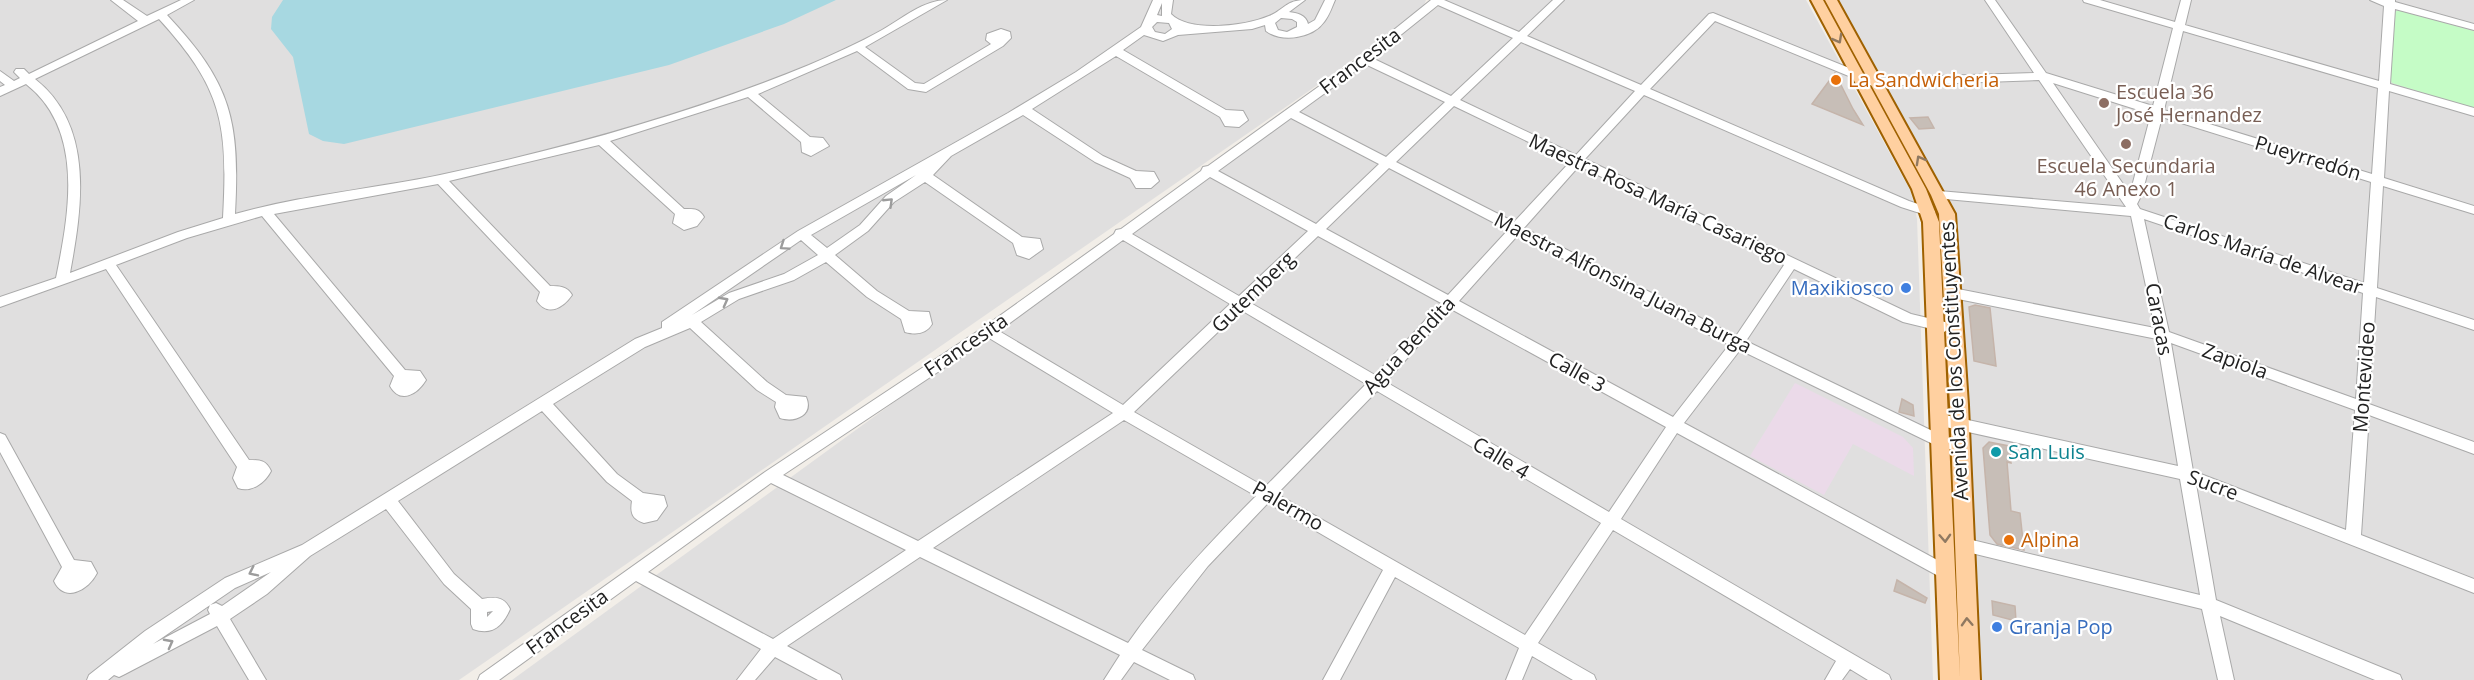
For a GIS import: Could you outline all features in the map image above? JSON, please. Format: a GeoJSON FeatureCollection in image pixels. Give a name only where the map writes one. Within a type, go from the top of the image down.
{"type":"FeatureCollection","features":[{"type":"Feature","properties":{"kind":"main road","name":"Avenida de los Constituyentes"},"geometry":{"type":"LineString","coordinates":[[1816,0],[1919,189],[1929,212],[1937,325],[1951,680]]}},
{"type":"Feature","properties":{"kind":"main road","name":"Avenida de los Constituyentes"},"geometry":{"type":"LineString","coordinates":[[1831,0],[1939,195],[1947,214],[1960,424],[1970,680]]}},
{"type":"Feature","properties":{"kind":"street"},"geometry":{"type":"LineString","coordinates":[[116,0],[142,19]]}},
{"type":"Feature","properties":{"kind":"street"},"geometry":{"type":"LineString","coordinates":[[161,11],[172,0]]}},
{"type":"Feature","properties":{"kind":"street"},"geometry":{"type":"LineString","coordinates":[[0,92],[5,80],[24,76],[142,19],[189,0]]}},
{"type":"Feature","properties":{"kind":"street"},"geometry":{"type":"LineString","coordinates":[[0,302],[230,220],[440,179],[600,140],[751,94],[860,48],[942,0]]}},
{"type":"Feature","properties":{"kind":"street"},"geometry":{"type":"LineString","coordinates":[[97,680],[152,636],[208,598],[253,572],[307,550],[654,337],[687,318],[734,297],[789,277],[827,255],[864,228],[890,199],[945,156],[1116,51],[1148,25],[1158,0]]}},
{"type":"Feature","properties":{"kind":"street"},"geometry":{"type":"LineString","coordinates":[[1168,0],[1166,14],[1174,24]]}},
{"type":"Feature","properties":{"kind":"street"},"geometry":{"type":"LineString","coordinates":[[1282,35],[1270,29],[1273,18],[1300,0]]}},
{"type":"Feature","properties":{"kind":"street"},"geometry":{"type":"LineString","coordinates":[[1148,25],[1174,24],[1282,35],[1297,34],[1319,22],[1330,0]]}},
{"type":"Feature","properties":{"kind":"street","name":"Gutemberg"},"geometry":{"type":"LineString","coordinates":[[745,680],[773,648],[1124,413],[1559,0]]}},
{"type":"Feature","properties":{"kind":"street","name":"Caracas"},"geometry":{"type":"LineString","coordinates":[[1990,0],[2134,208],[2163,335],[2209,604],[2226,680]]}},
{"type":"Feature","properties":{"kind":"street"},"geometry":{"type":"LineString","coordinates":[[2088,0],[2474,112]]}},
{"type":"Feature","properties":{"kind":"street"},"geometry":{"type":"LineString","coordinates":[[2134,208],[2186,0]]}},
{"type":"Feature","properties":{"kind":"street"},"geometry":{"type":"LineString","coordinates":[[2375,0],[2390,2],[2474,27]]}},
{"type":"Feature","properties":{"kind":"street"},"geometry":{"type":"LineString","coordinates":[[1437,1],[1905,204],[1929,212]]}},
{"type":"Feature","properties":{"kind":"street","name":"Francesita"},"geometry":{"type":"LineString","coordinates":[[486,680],[770,476],[989,331],[1120,233],[1364,59],[1437,1]]}},
{"type":"Feature","properties":{"kind":"street","name":"Montevideo"},"geometry":{"type":"LineString","coordinates":[[2353,539],[2390,2]]}},
{"type":"Feature","properties":{"kind":"street"},"geometry":{"type":"LineString","coordinates":[[161,11],[193,50],[220,94],[232,149],[230,220]]}},
{"type":"Feature","properties":{"kind":"street"},"geometry":{"type":"LineString","coordinates":[[1221,29],[1252,26],[1285,15],[1299,18],[1303,28],[1297,34]]}},
{"type":"Feature","properties":{"kind":"street","name":"Pueyrredón"},"geometry":{"type":"LineString","coordinates":[[1713,15],[1859,77],[1877,82],[2043,76],[2474,210]]}},
{"type":"Feature","properties":{"kind":"street","name":"Agua Bendita"},"geometry":{"type":"LineString","coordinates":[[1112,680],[1146,629],[1265,493],[1375,383],[1642,89],[1713,15]]}},
{"type":"Feature","properties":{"kind":"street"},"geometry":{"type":"LineString","coordinates":[[1116,51],[1139,42],[1163,37],[1174,24]]}},
{"type":"Feature","properties":{"kind":"street"},"geometry":{"type":"LineString","coordinates":[[1148,25],[1154,36],[1163,37]]}},
{"type":"Feature","properties":{"kind":"street"},"geometry":{"type":"LineString","coordinates":[[860,48],[912,86],[926,88],[999,44]]}},
{"type":"Feature","properties":{"kind":"street"},"geometry":{"type":"LineString","coordinates":[[1116,51],[1224,114]]}},
{"type":"Feature","properties":{"kind":"street","name":"Maestra Rosa María Casariego"},"geometry":{"type":"LineString","coordinates":[[1364,59],[1908,318],[1955,328]]}},
{"type":"Feature","properties":{"kind":"street"},"geometry":{"type":"LineString","coordinates":[[24,76],[39,88],[55,110],[72,153],[77,188],[75,214],[62,281]]}},
{"type":"Feature","properties":{"kind":"street"},"geometry":{"type":"LineString","coordinates":[[751,94],[807,141]]}},
{"type":"Feature","properties":{"kind":"street"},"geometry":{"type":"LineString","coordinates":[[1023,109],[1092,155],[1134,175]]}},
{"type":"Feature","properties":{"kind":"street","name":"Maestra Alfonsina Juana Burga"},"geometry":{"type":"LineString","coordinates":[[1289,112],[1738,343],[1942,442],[1960,446]]}},
{"type":"Feature","properties":{"kind":"street"},"geometry":{"type":"LineString","coordinates":[[600,140],[681,213]]}},
{"type":"Feature","properties":{"kind":"street","name":"Calle 3"},"geometry":{"type":"LineString","coordinates":[[1207,170],[1947,573]]}},
{"type":"Feature","properties":{"kind":"street"},"geometry":{"type":"LineString","coordinates":[[687,318],[802,234],[921,173]]}},
{"type":"Feature","properties":{"kind":"street"},"geometry":{"type":"LineString","coordinates":[[921,173],[981,218],[1019,241]]}},
{"type":"Feature","properties":{"kind":"street"},"geometry":{"type":"LineString","coordinates":[[440,179],[547,291]]}},
{"type":"Feature","properties":{"kind":"street","name":"Carlos María de Alvear"},"geometry":{"type":"LineString","coordinates":[[1939,195],[2134,208],[2474,325]]}},
{"type":"Feature","properties":{"kind":"street"},"geometry":{"type":"LineString","coordinates":[[265,212],[401,375]]}},
{"type":"Feature","properties":{"kind":"street","name":"Calle 4"},"geometry":{"type":"LineString","coordinates":[[1120,233],[1883,680]]}},
{"type":"Feature","properties":{"kind":"street"},"geometry":{"type":"LineString","coordinates":[[802,234],[872,294],[907,315]]}},
{"type":"Feature","properties":{"kind":"street"},"geometry":{"type":"LineString","coordinates":[[1514,680],[1528,645],[1612,523],[1674,426],[1738,343],[1792,263]]}},
{"type":"Feature","properties":{"kind":"street"},"geometry":{"type":"LineString","coordinates":[[108,264],[245,466]]}},
{"type":"Feature","properties":{"kind":"street","name":"Zapiola"},"geometry":{"type":"LineString","coordinates":[[1953,293],[2163,335],[2474,448]]}},
{"type":"Feature","properties":{"kind":"street"},"geometry":{"type":"LineString","coordinates":[[687,318],[729,359],[783,400]]}},
{"type":"Feature","properties":{"kind":"street","name":"Palermo"},"geometry":{"type":"LineString","coordinates":[[989,331],[1124,413],[1588,680]]}},
{"type":"Feature","properties":{"kind":"street"},"geometry":{"type":"LineString","coordinates":[[543,404],[602,468],[640,499]]}},
{"type":"Feature","properties":{"kind":"street","name":"Sucre"},"geometry":{"type":"LineString","coordinates":[[1941,420],[2186,474],[2474,586]]}},
{"type":"Feature","properties":{"kind":"street"},"geometry":{"type":"LineString","coordinates":[[0,439],[70,567]]}},
{"type":"Feature","properties":{"kind":"street"},"geometry":{"type":"LineString","coordinates":[[770,476],[1186,680]]}},
{"type":"Feature","properties":{"kind":"street"},"geometry":{"type":"LineString","coordinates":[[388,500],[449,579],[479,606]]}},
{"type":"Feature","properties":{"kind":"street"},"geometry":{"type":"LineString","coordinates":[[1964,545],[2209,604],[2394,680]]}},
{"type":"Feature","properties":{"kind":"street"},"geometry":{"type":"LineString","coordinates":[[97,680],[221,616],[283,572],[307,550]]}},
{"type":"Feature","properties":{"kind":"street"},"geometry":{"type":"LineString","coordinates":[[1331,680],[1393,566]]}},
{"type":"Feature","properties":{"kind":"street"},"geometry":{"type":"LineString","coordinates":[[635,573],[834,680]]}},
{"type":"Feature","properties":{"kind":"street"},"geometry":{"type":"LineString","coordinates":[[208,598],[258,680]]}},
{"type":"Feature","properties":{"kind":"street"},"geometry":{"type":"LineString","coordinates":[[1833,680],[1847,659]]}},
{"type":"Feature","properties":{"kind":"shaded area"},"geometry":{"type":"Polygon","coordinates":[[[0,0],[1426,0],[1422,11],[1306,93],[459,680],[0,680],[0,0]]]}},
{"type":"Feature","properties":{"kind":"shaded area"},"geometry":{"type":"Polygon","coordinates":[[[1447,0],[1806,0],[1911,192],[1917,219],[1933,680],[512,680],[1447,0]]]}},
{"type":"Feature","properties":{"kind":"shaded area"},"geometry":{"type":"Polygon","coordinates":[[[1837,0],[2474,0],[2474,680],[1982,680],[1956,212],[1837,0]]]}},
{"type":"Feature","properties":{"kind":"shaded area"},"geometry":{"type":"Polygon","coordinates":[[[1795,383],[1903,437],[1913,448],[1914,476],[1853,444],[1824,495],[1750,456],[1795,383]]]}},
{"type":"Feature","properties":{"kind":"green space"},"geometry":{"type":"Polygon","coordinates":[[[2398,10],[2474,31],[2474,109],[2392,83],[2389,78],[2395,12],[2398,10]]]}},
{"type":"Feature","properties":{"kind":"water"},"geometry":{"type":"Polygon","coordinates":[[[283,0],[836,0],[784,24],[669,65],[344,144],[323,141],[309,134],[293,57],[271,29],[272,17],[283,0]]]}},
{"type":"Feature","properties":{"kind":"building"},"geometry":{"type":"Polygon","coordinates":[[[1835,73],[1853,109],[1863,125],[1812,104],[1835,73]]]}},
{"type":"Feature","properties":{"kind":"building"},"geometry":{"type":"Polygon","coordinates":[[[1928,117],[1934,128],[1919,129],[1910,118],[1928,117]]]}},
{"type":"Feature","properties":{"kind":"building"},"geometry":{"type":"Polygon","coordinates":[[[1975,305],[1990,308],[1996,366],[1974,361],[1969,307],[1975,305]]]}},
{"type":"Feature","properties":{"kind":"building"},"geometry":{"type":"Polygon","coordinates":[[[1902,399],[1913,405],[1914,416],[1899,412],[1902,399]]]}},
{"type":"Feature","properties":{"kind":"building"},"geometry":{"type":"Polygon","coordinates":[[[1989,442],[2009,446],[2011,463],[2007,462],[2011,511],[2020,513],[2024,550],[1997,544],[1990,535],[1983,448],[1989,442]]]}},
{"type":"Feature","properties":{"kind":"building"},"geometry":{"type":"Polygon","coordinates":[[[1897,580],[1927,598],[1925,603],[1894,591],[1897,580]]]}},
{"type":"Feature","properties":{"kind":"building"},"geometry":{"type":"Polygon","coordinates":[[[1992,601],[2015,606],[2016,621],[1993,615],[1992,601]]]}},
{"type":"Feature","properties":{"kind":"place","name":"La Sandwicheria"},"geometry":{"type":"Point","coordinates":[1836,80]}},
{"type":"Feature","properties":{"kind":"place","name":"Escuela 36 José Hernandez"},"geometry":{"type":"Point","coordinates":[2104,103]}},
{"type":"Feature","properties":{"kind":"place","name":"Escuela Secundaria 46 Anexo 1"},"geometry":{"type":"Point","coordinates":[2126,144]}},
{"type":"Feature","properties":{"kind":"place","name":"Maxikiosco"},"geometry":{"type":"Point","coordinates":[1906,288]}},
{"type":"Feature","properties":{"kind":"place","name":"San Luis"},"geometry":{"type":"Point","coordinates":[1996,452]}},
{"type":"Feature","properties":{"kind":"place","name":"Alpina"},"geometry":{"type":"Point","coordinates":[2009,540]}},
{"type":"Feature","properties":{"kind":"place","name":"Granja Pop"},"geometry":{"type":"Point","coordinates":[1997,627]}}]}
